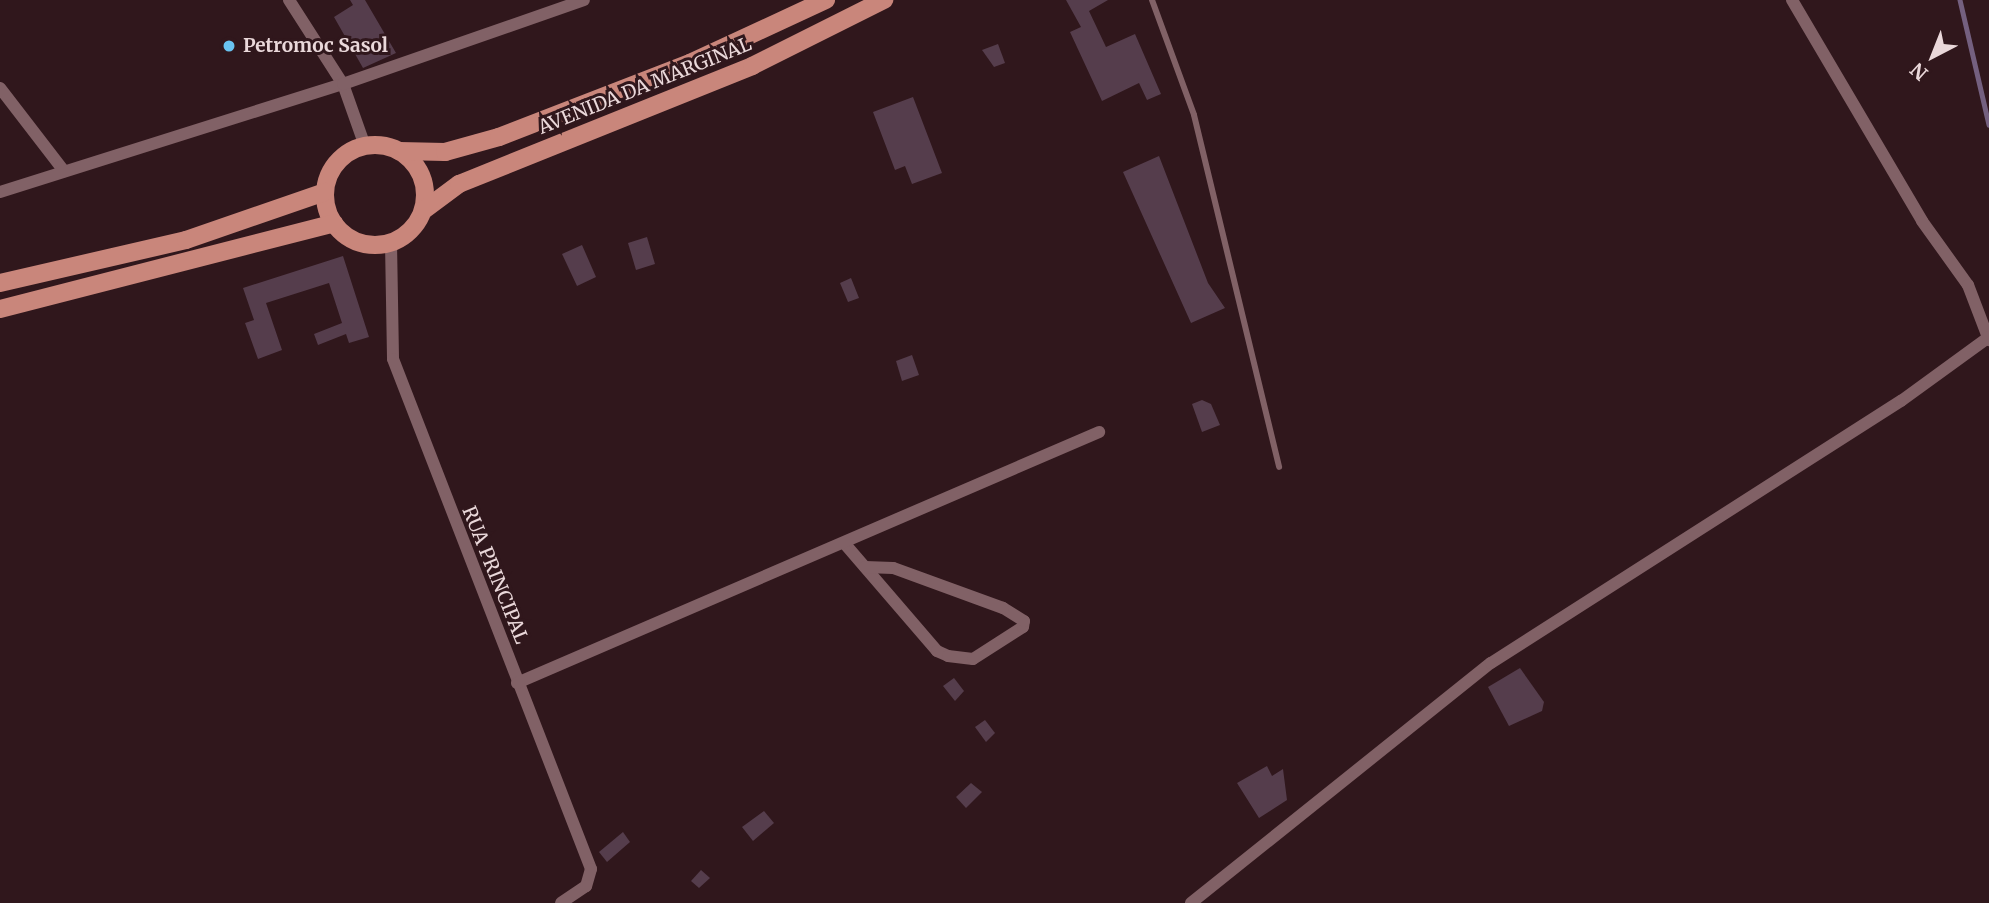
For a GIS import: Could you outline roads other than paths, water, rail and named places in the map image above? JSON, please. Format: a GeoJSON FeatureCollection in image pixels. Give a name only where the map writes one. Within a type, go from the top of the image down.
{"type":"FeatureCollection","features":[{"type":"Feature","properties":{"kind":"main road","name":"AVENIDA DA MARGINAL"},"geometry":{"type":"LineString","coordinates":[[399,150],[444,152],[499,136],[690,64],[826,0]]}},
{"type":"Feature","properties":{"kind":"main road","name":"AVENIDA DA MARGINAL"},"geometry":{"type":"LineString","coordinates":[[424,210],[459,184],[752,66],[884,0]]}},
{"type":"Feature","properties":{"kind":"main road"},"geometry":{"type":"LineString","coordinates":[[365,146],[399,150],[422,176],[424,210],[411,230],[391,243],[365,244],[334,223],[325,192],[337,162],[365,146]]}},
{"type":"Feature","properties":{"kind":"main road"},"geometry":{"type":"LineString","coordinates":[[0,283],[186,240],[325,192]]}},
{"type":"Feature","properties":{"kind":"main road"},"geometry":{"type":"LineString","coordinates":[[0,309],[334,223]]}},
{"type":"Feature","properties":{"kind":"street"},"geometry":{"type":"LineString","coordinates":[[289,0],[343,85],[365,146]]}},
{"type":"Feature","properties":{"kind":"street"},"geometry":{"type":"LineString","coordinates":[[0,192],[343,85],[584,0]]}},
{"type":"Feature","properties":{"kind":"street"},"geometry":{"type":"LineString","coordinates":[[1191,903],[1491,663],[1901,401],[1989,338],[1968,285],[1922,221],[1792,0]]}},
{"type":"Feature","properties":{"kind":"street"},"geometry":{"type":"LineString","coordinates":[[0,88],[64,172]]}},
{"type":"Feature","properties":{"kind":"street","name":"RUA PRINCIPAL"},"geometry":{"type":"LineString","coordinates":[[391,243],[393,359],[591,869],[586,886],[561,903]]}},
{"type":"Feature","properties":{"kind":"street"},"geometry":{"type":"LineString","coordinates":[[517,683],[845,544],[1099,432]]}},
{"type":"Feature","properties":{"kind":"street"},"geometry":{"type":"LineString","coordinates":[[845,544],[865,567],[948,656],[973,659],[1023,626],[1024,621],[1003,608],[893,568],[865,567]]}},
{"type":"Feature","properties":{"kind":"lane"},"geometry":{"type":"LineString","coordinates":[[1152,0],[1194,115],[1279,467]]}},
{"type":"Feature","properties":{"kind":"waterway"},"geometry":{"type":"LineString","coordinates":[[1960,0],[1989,125]]}},
{"type":"Feature","properties":{"kind":"place","name":"Petromoc Sasol"},"geometry":{"type":"Point","coordinates":[229,46]}}]}
